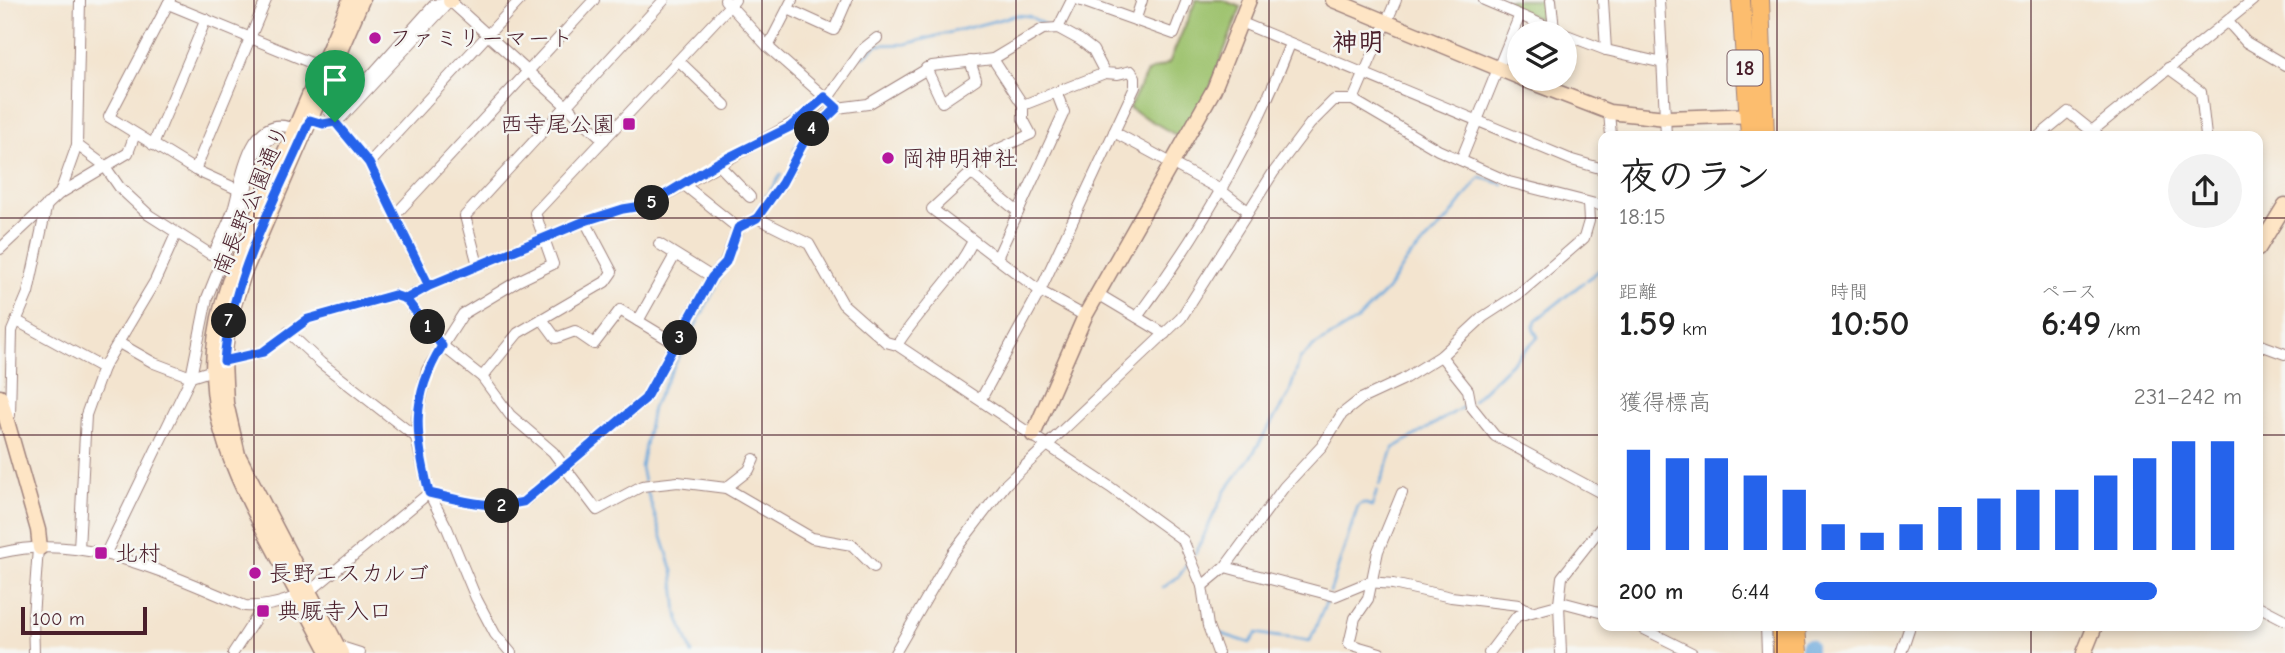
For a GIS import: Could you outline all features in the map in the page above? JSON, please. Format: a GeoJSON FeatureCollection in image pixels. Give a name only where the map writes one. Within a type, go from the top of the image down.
{"type":"FeatureCollection","features":[{"type":"Feature","properties":{"kind":"highway","name":"18"},"geometry":{"type":"LineString","coordinates":[[1741,0],[1756,115],[1763,131]]}},
{"type":"Feature","properties":{"kind":"highway","name":"18"},"geometry":{"type":"LineString","coordinates":[[1751,131],[1756,115],[1760,0]]}},
{"type":"Feature","properties":{"kind":"highway"},"geometry":{"type":"LineString","coordinates":[[1781,631],[1783,653]]}},
{"type":"Feature","properties":{"kind":"highway"},"geometry":{"type":"LineString","coordinates":[[1797,631],[1798,653]]}},
{"type":"Feature","properties":{"kind":"street"},"geometry":{"type":"LineString","coordinates":[[60,193],[77,145],[80,0]]}},
{"type":"Feature","properties":{"kind":"street"},"geometry":{"type":"LineString","coordinates":[[195,170],[266,0]]}},
{"type":"Feature","properties":{"kind":"street","name":"南長野公園通り"},"geometry":{"type":"LineString","coordinates":[[336,651],[231,467],[215,404],[219,319],[226,290],[350,0]]}},
{"type":"Feature","properties":{"kind":"street","name":"南長野公園通り"},"geometry":{"type":"LineString","coordinates":[[218,366],[238,290],[362,0]]}},
{"type":"Feature","properties":{"kind":"street"},"geometry":{"type":"LineString","coordinates":[[310,120],[323,124],[332,118],[451,0],[604,140]]}},
{"type":"Feature","properties":{"kind":"street"},"geometry":{"type":"LineString","coordinates":[[369,163],[520,0]]}},
{"type":"Feature","properties":{"kind":"street"},"geometry":{"type":"LineString","coordinates":[[395,215],[594,0]]}},
{"type":"Feature","properties":{"kind":"street"},"geometry":{"type":"LineString","coordinates":[[478,265],[465,216],[664,0]]}},
{"type":"Feature","properties":{"kind":"street"},"geometry":{"type":"LineString","coordinates":[[768,47],[790,5],[834,30],[846,0]]}},
{"type":"Feature","properties":{"kind":"street"},"geometry":{"type":"LineString","coordinates":[[1058,28],[1072,0]]}},
{"type":"Feature","properties":{"kind":"street"},"geometry":{"type":"LineString","coordinates":[[1079,0],[1095,2],[1174,34],[1187,0]]}},
{"type":"Feature","properties":{"kind":"street"},"geometry":{"type":"LineString","coordinates":[[1136,19],[1142,0]]}},
{"type":"Feature","properties":{"kind":"street"},"geometry":{"type":"LineString","coordinates":[[1033,435],[1085,316],[1214,89],[1249,0]]}},
{"type":"Feature","properties":{"kind":"street"},"geometry":{"type":"LineString","coordinates":[[1333,0],[1507,73]]}},
{"type":"Feature","properties":{"kind":"street"},"geometry":{"type":"LineString","coordinates":[[1353,100],[1396,0]]}},
{"type":"Feature","properties":{"kind":"street"},"geometry":{"type":"LineString","coordinates":[[1484,0],[1530,21]]}},
{"type":"Feature","properties":{"kind":"street"},"geometry":{"type":"LineString","coordinates":[[1551,0],[1557,21]]}},
{"type":"Feature","properties":{"kind":"street"},"geometry":{"type":"LineString","coordinates":[[1602,0],[1605,50]]}},
{"type":"Feature","properties":{"kind":"street"},"geometry":{"type":"LineString","coordinates":[[1659,0],[1666,131]]}},
{"type":"Feature","properties":{"kind":"street"},"geometry":{"type":"LineString","coordinates":[[2098,131],[2197,44],[2229,23],[2249,1]]}},
{"type":"Feature","properties":{"kind":"street"},"geometry":{"type":"LineString","coordinates":[[239,190],[195,170],[109,117],[169,2],[321,67]]}},
{"type":"Feature","properties":{"kind":"street"},"geometry":{"type":"LineString","coordinates":[[511,653],[495,634],[475,598],[447,528],[429,493],[416,436],[427,370],[463,314],[518,281],[554,264],[542,240],[534,213],[679,61],[731,2],[768,47],[837,108]]}},
{"type":"Feature","properties":{"kind":"street"},"geometry":{"type":"LineString","coordinates":[[1461,160],[1519,17]]}},
{"type":"Feature","properties":{"kind":"street"},"geometry":{"type":"LineString","coordinates":[[153,145],[206,19]]}},
{"type":"Feature","properties":{"kind":"street"},"geometry":{"type":"LineString","coordinates":[[1240,22],[1476,121],[1572,160],[1598,168]]}},
{"type":"Feature","properties":{"kind":"street"},"geometry":{"type":"LineString","coordinates":[[2229,23],[2246,42],[2285,65]]}},
{"type":"Feature","properties":{"kind":"street"},"geometry":{"type":"LineString","coordinates":[[429,493],[479,505],[506,507],[523,502],[645,399],[712,277],[726,262],[738,228],[757,218],[782,183],[810,132],[837,108],[868,104],[926,68],[993,59],[1029,35],[1058,28],[1093,50],[1105,73]]}},
{"type":"Feature","properties":{"kind":"street"},"geometry":{"type":"LineString","coordinates":[[406,299],[429,286],[585,221],[623,209],[648,205],[717,163],[790,127],[830,95],[863,49],[877,38]]}},
{"type":"Feature","properties":{"kind":"street"},"geometry":{"type":"LineString","coordinates":[[1577,39],[1605,50],[1663,63]]}},
{"type":"Feature","properties":{"kind":"street"},"geometry":{"type":"LineString","coordinates":[[1137,317],[1178,262],[1266,107],[1290,44]]}},
{"type":"Feature","properties":{"kind":"street"},"geometry":{"type":"LineString","coordinates":[[993,59],[1023,105],[1024,119],[1031,134],[986,155],[971,173],[932,209],[1040,290],[1085,316]]}},
{"type":"Feature","properties":{"kind":"street"},"geometry":{"type":"LineString","coordinates":[[679,61],[725,106]]}},
{"type":"Feature","properties":{"kind":"street"},"geometry":{"type":"LineString","coordinates":[[926,68],[942,102],[976,79],[970,61]]}},
{"type":"Feature","properties":{"kind":"street"},"geometry":{"type":"LineString","coordinates":[[2168,68],[2201,92],[2205,131]]}},
{"type":"Feature","properties":{"kind":"street"},"geometry":{"type":"LineString","coordinates":[[981,400],[1040,290],[1135,87],[1135,77],[1131,71],[1105,73],[1057,94],[1023,105]]}},
{"type":"Feature","properties":{"kind":"street"},"geometry":{"type":"LineString","coordinates":[[1555,91],[1609,112],[1666,118],[1756,115]]}},
{"type":"Feature","properties":{"kind":"street"},"geometry":{"type":"LineString","coordinates":[[997,258],[1064,112],[1057,94]]}},
{"type":"Feature","properties":{"kind":"street"},"geometry":{"type":"LineString","coordinates":[[895,653],[952,554],[1006,484],[1181,318],[1248,211],[1310,124],[1334,100],[1353,100],[1461,160],[1509,182],[1598,205]]}},
{"type":"Feature","properties":{"kind":"street"},"geometry":{"type":"LineString","coordinates":[[1609,112],[1611,131]]}},
{"type":"Feature","properties":{"kind":"street"},"geometry":{"type":"LineString","coordinates":[[2053,131],[2068,112],[2091,131]]}},
{"type":"Feature","properties":{"kind":"street"},"geometry":{"type":"LineString","coordinates":[[332,118],[369,163],[429,286]]}},
{"type":"Feature","properties":{"kind":"street"},"geometry":{"type":"LineString","coordinates":[[106,553],[191,377],[207,298],[246,159],[257,139],[278,125],[295,129]]}},
{"type":"Feature","properties":{"kind":"street"},"geometry":{"type":"LineString","coordinates":[[1114,132],[1219,189],[1248,211]]}},
{"type":"Feature","properties":{"kind":"street"},"geometry":{"type":"LineString","coordinates":[[0,249],[60,193],[128,153],[135,134]]}},
{"type":"Feature","properties":{"kind":"street"},"geometry":{"type":"LineString","coordinates":[[218,256],[239,218],[255,154],[261,145],[277,135]]}},
{"type":"Feature","properties":{"kind":"street"},"geometry":{"type":"LineString","coordinates":[[77,145],[104,165],[120,188],[176,234],[218,256]]}},
{"type":"Feature","properties":{"kind":"street"},"geometry":{"type":"LineString","coordinates":[[717,163],[750,197]]}},
{"type":"Feature","properties":{"kind":"street"},"geometry":{"type":"LineString","coordinates":[[971,173],[1018,212]]}},
{"type":"Feature","properties":{"kind":"street"},"geometry":{"type":"LineString","coordinates":[[683,184],[738,228]]}},
{"type":"Feature","properties":{"kind":"street"},"geometry":{"type":"LineString","coordinates":[[10,432],[9,365],[12,331],[27,293],[47,203]]}},
{"type":"Feature","properties":{"kind":"street"},"geometry":{"type":"LineString","coordinates":[[1202,586],[1225,566],[1284,487],[1322,446],[1342,414],[1361,399],[1402,380],[1441,356],[1465,337],[1483,317],[1520,293],[1584,238],[1589,221],[1588,203]]}},
{"type":"Feature","properties":{"kind":"street"},"geometry":{"type":"LineString","coordinates":[[2263,241],[2285,205]]}},
{"type":"Feature","properties":{"kind":"street"},"geometry":{"type":"LineString","coordinates":[[757,218],[809,244],[843,304],[886,342],[897,345],[981,400],[1183,540],[1202,586],[1209,626],[1218,653]]}},
{"type":"Feature","properties":{"kind":"street"},"geometry":{"type":"LineString","coordinates":[[482,377],[518,333],[605,282],[612,272],[585,221]]}},
{"type":"Feature","properties":{"kind":"street"},"geometry":{"type":"LineString","coordinates":[[79,549],[86,415],[103,368],[155,281],[176,234]]}},
{"type":"Feature","properties":{"kind":"street"},"geometry":{"type":"LineString","coordinates":[[897,345],[921,312],[957,271],[973,242]]}},
{"type":"Feature","properties":{"kind":"street"},"geometry":{"type":"LineString","coordinates":[[659,243],[712,277]]}},
{"type":"Feature","properties":{"kind":"street"},"geometry":{"type":"LineString","coordinates":[[638,321],[675,255]]}},
{"type":"Feature","properties":{"kind":"street"},"geometry":{"type":"LineString","coordinates":[[119,344],[154,363],[191,377],[263,352],[308,319],[343,307],[394,295],[406,299],[442,346],[482,377],[510,415],[553,452],[597,510],[645,486],[678,482],[726,488],[812,538],[852,545],[874,567]]}},
{"type":"Feature","properties":{"kind":"street"},"geometry":{"type":"LineString","coordinates":[[1098,295],[1165,334]]}},
{"type":"Feature","properties":{"kind":"street"},"geometry":{"type":"LineString","coordinates":[[542,318],[556,338],[575,331],[594,344],[620,310],[676,344]]}},
{"type":"Feature","properties":{"kind":"street"},"geometry":{"type":"LineString","coordinates":[[17,321],[103,368]]}},
{"type":"Feature","properties":{"kind":"street"},"geometry":{"type":"LineString","coordinates":[[288,332],[321,363],[416,436]]}},
{"type":"Feature","properties":{"kind":"street"},"geometry":{"type":"LineString","coordinates":[[2263,346],[2285,354]]}},
{"type":"Feature","properties":{"kind":"street"},"geometry":{"type":"LineString","coordinates":[[1441,356],[1468,390],[1471,407],[1495,436],[1598,491]]}},
{"type":"Feature","properties":{"kind":"street"},"geometry":{"type":"LineString","coordinates":[[0,397],[38,530],[33,617],[34,653]]}},
{"type":"Feature","properties":{"kind":"street"},"geometry":{"type":"LineString","coordinates":[[726,488],[749,470],[754,458]]}},
{"type":"Feature","properties":{"kind":"street"},"geometry":{"type":"LineString","coordinates":[[0,552],[39,548],[106,553],[144,565],[245,606],[263,607],[304,593],[429,493]]}},
{"type":"Feature","properties":{"kind":"street"},"geometry":{"type":"LineString","coordinates":[[1380,653],[1349,643],[1355,618],[1370,592],[1369,582],[1378,551],[1402,493]]}},
{"type":"Feature","properties":{"kind":"street"},"geometry":{"type":"LineString","coordinates":[[1561,653],[1559,604],[1562,577],[1598,531]]}},
{"type":"Feature","properties":{"kind":"street"},"geometry":{"type":"LineString","coordinates":[[1225,566],[1335,596],[1369,582],[1500,601],[1519,605],[1531,612]]}},
{"type":"Feature","properties":{"kind":"street"},"geometry":{"type":"LineString","coordinates":[[1489,653],[1517,616],[1559,604],[1598,612]]}},
{"type":"Feature","properties":{"kind":"street"},"geometry":{"type":"LineString","coordinates":[[233,653],[263,607]]}},
{"type":"Feature","properties":{"kind":"street"},"geometry":{"type":"LineString","coordinates":[[2263,609],[2285,620]]}},
{"type":"Feature","properties":{"kind":"street"},"geometry":{"type":"LineString","coordinates":[[1648,631],[1692,653]]}},
{"type":"Feature","properties":{"kind":"street"},"geometry":{"type":"LineString","coordinates":[[1766,631],[1767,653]]}},
{"type":"Feature","properties":{"kind":"street"},"geometry":{"type":"LineString","coordinates":[[1901,653],[1908,631]]}},
{"type":"Feature","properties":{"kind":"street"},"geometry":{"type":"LineString","coordinates":[[2084,653],[2093,631]]}},
{"type":"Feature","properties":{"kind":"street"},"geometry":{"type":"LineString","coordinates":[[336,651],[360,653]]}},
{"type":"Feature","properties":{"kind":"green space"},"geometry":{"type":"Polygon","coordinates":[[[1196,0],[1222,0],[1241,7],[1208,93],[1181,138],[1129,108],[1147,72],[1169,63],[1196,0]]]}},
{"type":"Feature","properties":{"kind":"green space"},"geometry":{"type":"Polygon","coordinates":[[[1494,0],[1547,0],[1549,21],[1494,0]]]}},
{"type":"Feature","properties":{"kind":"waterway"},"geometry":{"type":"LineString","coordinates":[[863,57],[877,45],[906,44],[1017,15],[1029,16],[1045,25]]}},
{"type":"Feature","properties":{"kind":"waterway"},"geometry":{"type":"LineString","coordinates":[[794,150],[811,122],[829,107]]}},
{"type":"Feature","properties":{"kind":"waterway"},"geometry":{"type":"LineString","coordinates":[[751,218],[781,175]]}},
{"type":"Feature","properties":{"kind":"waterway"},"geometry":{"type":"LineString","coordinates":[[1195,554],[1225,491],[1252,455],[1289,394],[1300,359],[1313,347],[1356,321],[1387,290],[1406,261],[1449,218],[1480,177],[1503,184]]}},
{"type":"Feature","properties":{"kind":"waterway"},"geometry":{"type":"LineString","coordinates":[[735,248],[743,232]]}},
{"type":"Feature","properties":{"kind":"waterway"},"geometry":{"type":"LineString","coordinates":[[644,482],[641,467],[652,408],[725,270]]}},
{"type":"Feature","properties":{"kind":"waterway"},"geometry":{"type":"LineString","coordinates":[[1587,280],[1598,271]]}},
{"type":"Feature","properties":{"kind":"waterway"},"geometry":{"type":"LineString","coordinates":[[1473,401],[1538,337],[1533,328],[1536,320],[1584,282]]}},
{"type":"Feature","properties":{"kind":"waterway"},"geometry":{"type":"LineString","coordinates":[[1379,485],[1394,448],[1468,404]]}},
{"type":"Feature","properties":{"kind":"waterway"},"geometry":{"type":"LineString","coordinates":[[646,488],[673,571],[677,614],[692,653]]}},
{"type":"Feature","properties":{"kind":"waterway"},"geometry":{"type":"LineString","coordinates":[[1330,592],[1358,506],[1363,503],[1372,506],[1377,490]]}},
{"type":"Feature","properties":{"kind":"waterway"},"geometry":{"type":"LineString","coordinates":[[1163,588],[1179,576],[1188,563]]}},
{"type":"Feature","properties":{"kind":"waterway"},"geometry":{"type":"LineString","coordinates":[[1216,632],[1250,643],[1257,633],[1310,641],[1328,597]]}},
{"type":"Feature","properties":{"kind":"waterway"},"geometry":{"type":"LineString","coordinates":[[1808,646],[1808,653]]}},
{"type":"Feature","properties":{"kind":"place","name":"ファミリーマート"},"geometry":{"type":"Point","coordinates":[375,38]}},
{"type":"Feature","properties":{"kind":"place","name":"西寺尾公園"},"geometry":{"type":"Point","coordinates":[629,124]}},
{"type":"Feature","properties":{"kind":"place","name":"岡神明神社"},"geometry":{"type":"Point","coordinates":[888,158]}},
{"type":"Feature","properties":{"kind":"place","name":"北村"},"geometry":{"type":"Point","coordinates":[101,553]}},
{"type":"Feature","properties":{"kind":"place","name":"長野エスカルゴ"},"geometry":{"type":"Point","coordinates":[255,573]}},
{"type":"Feature","properties":{"kind":"place","name":"典厩寺入口"},"geometry":{"type":"Point","coordinates":[263,611]}},
{"type":"Feature","properties":{"kind":"district","name":"神明"},"geometry":{"type":"Point","coordinates":[1358,43]}},
{"type":"Feature","properties":{"kind":"route"},"geometry":{"type":"LineString","coordinates":[[335,122],[323,124],[310,120],[232,306],[224,361],[263,352],[308,319],[343,307],[394,295],[406,299],[429,286],[585,221],[623,209],[648,205],[717,163],[790,127],[825,97],[837,108],[814,126],[782,183],[757,218],[738,228],[726,262],[712,277],[645,399],[523,502],[506,507],[479,505],[429,493],[416,436],[417,418],[427,370],[442,346],[406,299],[429,286],[369,163],[335,122]]}}]}
